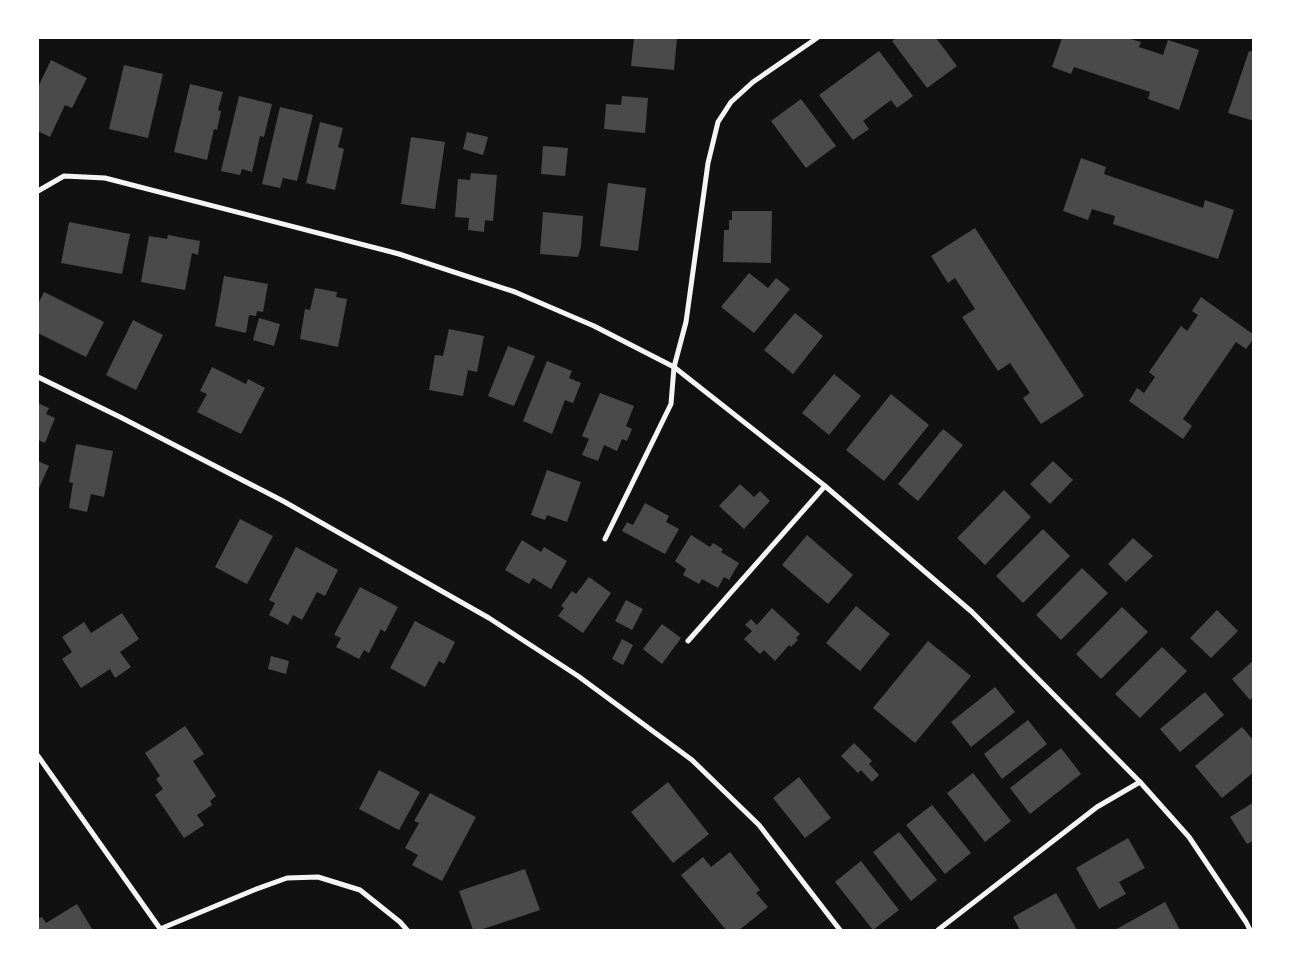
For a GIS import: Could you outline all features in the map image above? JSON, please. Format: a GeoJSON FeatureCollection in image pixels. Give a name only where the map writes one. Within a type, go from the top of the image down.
{"type":"FeatureCollection","features":[{"type":"Feature","properties":{"kind":"street"},"geometry":{"type":"LineString","coordinates":[[606,539],[671,404],[674,367],[686,322],[708,163],[718,122],[730,102],[753,82],[816,38]]}},
{"type":"Feature","properties":{"kind":"street"},"geometry":{"type":"LineString","coordinates":[[38,191],[64,176],[104,178],[399,254],[516,292],[594,326],[674,367],[826,486],[972,612],[1140,782],[1189,837],[1250,930]]}},
{"type":"Feature","properties":{"kind":"street"},"geometry":{"type":"LineString","coordinates":[[38,377],[283,501],[489,618],[578,676],[692,760],[759,825],[840,930]]}},
{"type":"Feature","properties":{"kind":"street"},"geometry":{"type":"LineString","coordinates":[[688,641],[826,486]]}},
{"type":"Feature","properties":{"kind":"street"},"geometry":{"type":"LineString","coordinates":[[38,756],[160,930],[287,878],[318,877],[360,890],[400,922],[407,930]]}},
{"type":"Feature","properties":{"kind":"street"},"geometry":{"type":"LineString","coordinates":[[938,930],[1097,806],[1140,782]]}},
{"type":"Feature","properties":{"kind":"building"},"geometry":{"type":"Polygon","coordinates":[[[634,38],[677,38],[674,70],[631,66],[634,38]]]}},
{"type":"Feature","properties":{"kind":"building"},"geometry":{"type":"Polygon","coordinates":[[[897,38],[936,38],[957,66],[927,88],[892,41],[897,38]]]}},
{"type":"Feature","properties":{"kind":"building"},"geometry":{"type":"Polygon","coordinates":[[[1062,38],[1127,38],[1141,42],[1139,47],[1163,55],[1168,40],[1199,50],[1179,110],[1148,99],[1150,92],[1074,67],[1071,74],[1052,67],[1062,38]]]}},
{"type":"Feature","properties":{"kind":"building"},"geometry":{"type":"Polygon","coordinates":[[[879,51],[913,96],[897,108],[891,100],[863,121],[869,129],[853,140],[819,95],[879,51]]]}},
{"type":"Feature","properties":{"kind":"building"},"geometry":{"type":"Polygon","coordinates":[[[1249,51],[1254,52],[1254,121],[1228,113],[1249,51]]]}},
{"type":"Feature","properties":{"kind":"building"},"geometry":{"type":"Polygon","coordinates":[[[51,60],[87,78],[72,108],[65,105],[50,137],[38,131],[38,87],[51,60]]]}},
{"type":"Feature","properties":{"kind":"building"},"geometry":{"type":"Polygon","coordinates":[[[124,65],[163,74],[148,138],[109,129],[124,65]]]}},
{"type":"Feature","properties":{"kind":"building"},"geometry":{"type":"Polygon","coordinates":[[[190,84],[223,92],[218,110],[221,111],[217,130],[214,129],[207,160],[174,152],[190,84]]]}},
{"type":"Feature","properties":{"kind":"building"},"geometry":{"type":"Polygon","coordinates":[[[239,96],[272,104],[264,137],[260,136],[252,172],[242,169],[240,175],[221,171],[239,96]]]}},
{"type":"Feature","properties":{"kind":"building"},"geometry":{"type":"Polygon","coordinates":[[[622,96],[648,98],[645,133],[604,129],[606,104],[621,105],[622,96]]]}},
{"type":"Feature","properties":{"kind":"building"},"geometry":{"type":"Polygon","coordinates":[[[801,99],[836,146],[806,168],[771,121],[801,99]]]}},
{"type":"Feature","properties":{"kind":"building"},"geometry":{"type":"Polygon","coordinates":[[[280,107],[313,115],[297,181],[283,178],[280,188],[262,184],[280,107]]]}},
{"type":"Feature","properties":{"kind":"building"},"geometry":{"type":"Polygon","coordinates":[[[320,122],[343,128],[338,147],[344,149],[335,190],[306,183],[320,122]]]}},
{"type":"Feature","properties":{"kind":"building"},"geometry":{"type":"Polygon","coordinates":[[[467,132],[488,137],[483,155],[463,149],[467,132]]]}},
{"type":"Feature","properties":{"kind":"building"},"geometry":{"type":"Polygon","coordinates":[[[411,137],[445,142],[435,209],[401,204],[411,137]]]}},
{"type":"Feature","properties":{"kind":"building"},"geometry":{"type":"Polygon","coordinates":[[[543,146],[568,148],[565,176],[541,174],[543,146]]]}},
{"type":"Feature","properties":{"kind":"building"},"geometry":{"type":"Polygon","coordinates":[[[1081,158],[1106,167],[1104,174],[1203,208],[1205,200],[1234,210],[1218,259],[1113,224],[1115,216],[1092,209],[1088,220],[1063,211],[1081,158]]]}},
{"type":"Feature","properties":{"kind":"building"},"geometry":{"type":"Polygon","coordinates":[[[471,173],[497,175],[493,221],[485,220],[484,232],[468,230],[469,218],[455,217],[458,179],[470,180],[471,173]]]}},
{"type":"Feature","properties":{"kind":"building"},"geometry":{"type":"Polygon","coordinates":[[[608,183],[646,188],[638,251],[600,246],[608,183]]]}},
{"type":"Feature","properties":{"kind":"building"},"geometry":{"type":"Polygon","coordinates":[[[732,211],[772,211],[771,263],[723,262],[724,230],[729,230],[729,220],[732,220],[732,211]]]}},
{"type":"Feature","properties":{"kind":"building"},"geometry":{"type":"Polygon","coordinates":[[[543,212],[583,216],[581,247],[578,257],[540,254],[543,212]]]}},
{"type":"Feature","properties":{"kind":"building"},"geometry":{"type":"Polygon","coordinates":[[[69,222],[130,234],[122,274],[61,263],[69,222]]]}},
{"type":"Feature","properties":{"kind":"building"},"geometry":{"type":"Polygon","coordinates":[[[975,228],[1084,396],[1041,424],[1023,398],[1030,393],[1010,363],[998,371],[962,317],[975,309],[955,278],[948,283],[931,256],[975,228]]]}},
{"type":"Feature","properties":{"kind":"building"},"geometry":{"type":"Polygon","coordinates":[[[168,235],[200,241],[198,255],[192,253],[185,290],[141,282],[149,236],[167,239],[168,235]]]}},
{"type":"Feature","properties":{"kind":"building"},"geometry":{"type":"Polygon","coordinates":[[[749,273],[768,288],[776,278],[790,289],[754,333],[721,307],[749,273]]]}},
{"type":"Feature","properties":{"kind":"building"},"geometry":{"type":"Polygon","coordinates":[[[224,276],[268,284],[263,312],[257,311],[256,316],[249,315],[246,333],[215,326],[224,276]]]}},
{"type":"Feature","properties":{"kind":"building"},"geometry":{"type":"Polygon","coordinates":[[[315,288],[337,292],[336,297],[347,299],[338,347],[300,339],[305,309],[310,310],[315,288]]]}},
{"type":"Feature","properties":{"kind":"building"},"geometry":{"type":"Polygon","coordinates":[[[44,292],[104,322],[86,357],[38,333],[38,304],[44,292]]]}},
{"type":"Feature","properties":{"kind":"building"},"geometry":{"type":"Polygon","coordinates":[[[1201,297],[1254,335],[1254,338],[1246,349],[1236,342],[1183,419],[1192,426],[1183,439],[1129,401],[1137,388],[1144,393],[1155,377],[1149,372],[1181,326],[1187,331],[1198,315],[1192,311],[1201,297]]]}},
{"type":"Feature","properties":{"kind":"building"},"geometry":{"type":"Polygon","coordinates":[[[795,313],[823,336],[793,374],[764,350],[795,313]]]}},
{"type":"Feature","properties":{"kind":"building"},"geometry":{"type":"Polygon","coordinates":[[[259,318],[280,324],[274,346],[253,340],[259,318]]]}},
{"type":"Feature","properties":{"kind":"building"},"geometry":{"type":"Polygon","coordinates":[[[133,320],[163,335],[136,390],[106,375],[133,320]]]}},
{"type":"Feature","properties":{"kind":"building"},"geometry":{"type":"Polygon","coordinates":[[[449,329],[484,336],[477,372],[468,370],[463,396],[429,390],[435,355],[443,356],[449,329]]]}},
{"type":"Feature","properties":{"kind":"building"},"geometry":{"type":"Polygon","coordinates":[[[508,346],[535,356],[514,406],[488,396],[508,346]]]}},
{"type":"Feature","properties":{"kind":"building"},"geometry":{"type":"Polygon","coordinates":[[[547,361],[572,371],[569,378],[581,383],[573,403],[565,400],[552,434],[523,421],[547,361]]]}},
{"type":"Feature","properties":{"kind":"building"},"geometry":{"type":"Polygon","coordinates":[[[212,367],[246,384],[248,379],[265,388],[241,434],[197,412],[207,394],[200,391],[212,367]]]}},
{"type":"Feature","properties":{"kind":"building"},"geometry":{"type":"Polygon","coordinates":[[[834,374],[861,396],[829,435],[802,413],[834,374]]]}},
{"type":"Feature","properties":{"kind":"building"},"geometry":{"type":"Polygon","coordinates":[[[600,393],[634,406],[626,426],[632,429],[627,441],[622,439],[617,451],[604,445],[598,461],[582,455],[589,439],[582,436],[600,393]]]}},
{"type":"Feature","properties":{"kind":"building"},"geometry":{"type":"Polygon","coordinates":[[[891,394],[929,425],[884,481],[846,450],[891,394]]]}},
{"type":"Feature","properties":{"kind":"building"},"geometry":{"type":"Polygon","coordinates":[[[38,403],[49,408],[46,414],[55,418],[45,443],[38,440],[38,403]]]}},
{"type":"Feature","properties":{"kind":"building"},"geometry":{"type":"Polygon","coordinates":[[[943,429],[963,445],[918,501],[898,484],[943,429]]]}},
{"type":"Feature","properties":{"kind":"building"},"geometry":{"type":"Polygon","coordinates":[[[76,444],[113,451],[104,497],[91,494],[87,512],[69,508],[73,483],[69,482],[76,444]]]}},
{"type":"Feature","properties":{"kind":"building"},"geometry":{"type":"Polygon","coordinates":[[[38,461],[49,466],[38,490],[38,461]]]}},
{"type":"Feature","properties":{"kind":"building"},"geometry":{"type":"Polygon","coordinates":[[[1053,461],[1073,480],[1050,504],[1030,484],[1053,461]]]}},
{"type":"Feature","properties":{"kind":"building"},"geometry":{"type":"Polygon","coordinates":[[[547,470],[581,482],[567,522],[547,515],[545,520],[531,515],[547,470]]]}},
{"type":"Feature","properties":{"kind":"building"},"geometry":{"type":"Polygon","coordinates":[[[740,484],[754,497],[760,491],[770,501],[744,529],[719,506],[740,484]]]}},
{"type":"Feature","properties":{"kind":"building"},"geometry":{"type":"Polygon","coordinates":[[[1004,490],[1031,517],[985,565],[957,538],[1004,490]]]}},
{"type":"Feature","properties":{"kind":"building"},"geometry":{"type":"Polygon","coordinates":[[[645,503],[669,516],[666,522],[679,529],[665,554],[622,531],[627,522],[633,525],[645,503]]]}},
{"type":"Feature","properties":{"kind":"building"},"geometry":{"type":"Polygon","coordinates":[[[240,519],[273,536],[247,584],[215,567],[240,519]]]}},
{"type":"Feature","properties":{"kind":"building"},"geometry":{"type":"Polygon","coordinates":[[[1043,529],[1070,556],[1023,603],[996,576],[1043,529]]]}},
{"type":"Feature","properties":{"kind":"building"},"geometry":{"type":"Polygon","coordinates":[[[691,535],[710,547],[713,543],[723,549],[721,552],[739,563],[729,580],[724,577],[718,588],[702,579],[699,584],[683,575],[686,569],[675,561],[691,535]]]}},
{"type":"Feature","properties":{"kind":"building"},"geometry":{"type":"Polygon","coordinates":[[[807,535],[853,575],[828,604],[782,565],[807,535]]]}},
{"type":"Feature","properties":{"kind":"building"},"geometry":{"type":"Polygon","coordinates":[[[1133,538],[1153,556],[1126,582],[1108,564],[1133,538]]]}},
{"type":"Feature","properties":{"kind":"building"},"geometry":{"type":"Polygon","coordinates":[[[522,540],[541,552],[544,547],[567,561],[551,589],[533,578],[529,584],[505,570],[522,540]]]}},
{"type":"Feature","properties":{"kind":"building"},"geometry":{"type":"Polygon","coordinates":[[[296,547],[338,570],[325,596],[317,592],[302,620],[293,615],[288,625],[269,615],[275,603],[269,600],[296,547]]]}},
{"type":"Feature","properties":{"kind":"building"},"geometry":{"type":"Polygon","coordinates":[[[1082,568],[1108,593],[1061,640],[1036,615],[1082,568]]]}},
{"type":"Feature","properties":{"kind":"building"},"geometry":{"type":"Polygon","coordinates":[[[589,577],[611,593],[583,633],[558,616],[564,608],[561,606],[572,591],[576,594],[589,577]]]}},
{"type":"Feature","properties":{"kind":"building"},"geometry":{"type":"Polygon","coordinates":[[[360,587],[398,607],[385,632],[381,629],[369,653],[364,650],[359,659],[336,647],[341,638],[334,635],[360,587]]]}},
{"type":"Feature","properties":{"kind":"building"},"geometry":{"type":"Polygon","coordinates":[[[626,600],[643,609],[632,630],[615,621],[626,600]]]}},
{"type":"Feature","properties":{"kind":"building"},"geometry":{"type":"Polygon","coordinates":[[[856,606],[890,634],[860,671],[826,643],[856,606]]]}},
{"type":"Feature","properties":{"kind":"building"},"geometry":{"type":"Polygon","coordinates":[[[1122,607],[1148,632],[1101,679],[1076,654],[1122,607]]]}},
{"type":"Feature","properties":{"kind":"building"},"geometry":{"type":"Polygon","coordinates":[[[772,608],[800,634],[796,638],[798,640],[791,647],[789,645],[775,661],[764,650],[760,654],[744,639],[752,631],[745,625],[751,619],[757,625],[772,608]]]}},
{"type":"Feature","properties":{"kind":"building"},"geometry":{"type":"Polygon","coordinates":[[[1217,610],[1238,631],[1211,658],[1190,638],[1217,610]]]}},
{"type":"Feature","properties":{"kind":"building"},"geometry":{"type":"Polygon","coordinates":[[[122,613],[139,639],[120,652],[131,667],[115,678],[110,669],[81,688],[62,659],[72,652],[62,637],[84,622],[91,633],[122,613]]]}},
{"type":"Feature","properties":{"kind":"building"},"geometry":{"type":"Polygon","coordinates":[[[415,621],[455,642],[444,664],[439,661],[425,687],[390,668],[415,621]]]}},
{"type":"Feature","properties":{"kind":"building"},"geometry":{"type":"Polygon","coordinates":[[[662,624],[681,638],[662,664],[643,649],[662,624]]]}},
{"type":"Feature","properties":{"kind":"building"},"geometry":{"type":"Polygon","coordinates":[[[622,639],[633,645],[623,665],[612,659],[622,639]]]}},
{"type":"Feature","properties":{"kind":"building"},"geometry":{"type":"Polygon","coordinates":[[[928,641],[971,676],[915,743],[873,708],[928,641]]]}},
{"type":"Feature","properties":{"kind":"building"},"geometry":{"type":"Polygon","coordinates":[[[1162,647],[1187,671],[1140,718],[1115,694],[1162,647]]]}},
{"type":"Feature","properties":{"kind":"building"},"geometry":{"type":"Polygon","coordinates":[[[271,656],[289,661],[286,674],[268,669],[271,656]]]}},
{"type":"Feature","properties":{"kind":"building"},"geometry":{"type":"Polygon","coordinates":[[[1254,660],[1254,696],[1250,700],[1232,679],[1254,660]]]}},
{"type":"Feature","properties":{"kind":"building"},"geometry":{"type":"Polygon","coordinates":[[[995,687],[1015,712],[971,747],[951,722],[995,687]]]}},
{"type":"Feature","properties":{"kind":"building"},"geometry":{"type":"Polygon","coordinates":[[[1205,692],[1224,715],[1180,752],[1160,729],[1205,692]]]}},
{"type":"Feature","properties":{"kind":"building"},"geometry":{"type":"Polygon","coordinates":[[[1028,720],[1047,744],[1002,779],[984,754],[1028,720]]]}},
{"type":"Feature","properties":{"kind":"building"},"geometry":{"type":"Polygon","coordinates":[[[185,726],[204,754],[193,761],[216,796],[210,801],[212,805],[197,815],[204,825],[184,838],[155,795],[163,789],[156,779],[160,776],[145,753],[185,726]]]}},
{"type":"Feature","properties":{"kind":"building"},"geometry":{"type":"Polygon","coordinates":[[[1242,727],[1254,741],[1254,772],[1222,798],[1195,766],[1242,727]]]}},
{"type":"Feature","properties":{"kind":"building"},"geometry":{"type":"Polygon","coordinates":[[[854,743],[872,761],[869,764],[879,775],[872,782],[861,770],[858,773],[841,756],[854,743]]]}},
{"type":"Feature","properties":{"kind":"building"},"geometry":{"type":"Polygon","coordinates":[[[1061,748],[1081,774],[1030,814],[1010,788],[1061,748]]]}},
{"type":"Feature","properties":{"kind":"building"},"geometry":{"type":"Polygon","coordinates":[[[379,770],[420,792],[399,830],[359,809],[379,770]]]}},
{"type":"Feature","properties":{"kind":"building"},"geometry":{"type":"Polygon","coordinates":[[[973,773],[1011,821],[985,842],[947,793],[973,773]]]}},
{"type":"Feature","properties":{"kind":"building"},"geometry":{"type":"Polygon","coordinates":[[[799,777],[831,818],[805,838],[773,798],[799,777]]]}},
{"type":"Feature","properties":{"kind":"building"},"geometry":{"type":"Polygon","coordinates":[[[668,782],[709,834],[673,863],[631,812],[668,782]]]}},
{"type":"Feature","properties":{"kind":"building"},"geometry":{"type":"Polygon","coordinates":[[[430,793],[476,817],[442,881],[412,865],[418,855],[405,848],[419,823],[414,821],[430,793]]]}},
{"type":"Feature","properties":{"kind":"building"},"geometry":{"type":"Polygon","coordinates":[[[1254,802],[1254,840],[1247,844],[1230,817],[1254,802]]]}},
{"type":"Feature","properties":{"kind":"building"},"geometry":{"type":"Polygon","coordinates":[[[932,805],[971,853],[945,874],[906,825],[932,805]]]}},
{"type":"Feature","properties":{"kind":"building"},"geometry":{"type":"Polygon","coordinates":[[[899,832],[937,880],[911,901],[873,852],[899,832]]]}},
{"type":"Feature","properties":{"kind":"building"},"geometry":{"type":"Polygon","coordinates":[[[1128,838],[1145,868],[1119,882],[1126,894],[1099,909],[1076,868],[1128,838]]]}},
{"type":"Feature","properties":{"kind":"building"},"geometry":{"type":"Polygon","coordinates":[[[730,852],[760,890],[756,893],[768,907],[739,930],[726,930],[681,875],[703,857],[711,867],[730,852]]]}},
{"type":"Feature","properties":{"kind":"building"},"geometry":{"type":"Polygon","coordinates":[[[861,861],[899,910],[873,930],[835,882],[861,861]]]}},
{"type":"Feature","properties":{"kind":"building"},"geometry":{"type":"Polygon","coordinates":[[[525,869],[540,910],[480,930],[473,930],[459,891],[525,869]]]}},
{"type":"Feature","properties":{"kind":"building"},"geometry":{"type":"Polygon","coordinates":[[[1056,893],[1077,930],[1020,930],[1013,917],[1056,893]]]}},
{"type":"Feature","properties":{"kind":"building"},"geometry":{"type":"Polygon","coordinates":[[[1165,902],[1180,930],[1115,930],[1165,902]]]}},
{"type":"Feature","properties":{"kind":"building"},"geometry":{"type":"Polygon","coordinates":[[[77,904],[92,929],[38,930],[38,919],[42,917],[46,923],[77,904]]]}}]}
